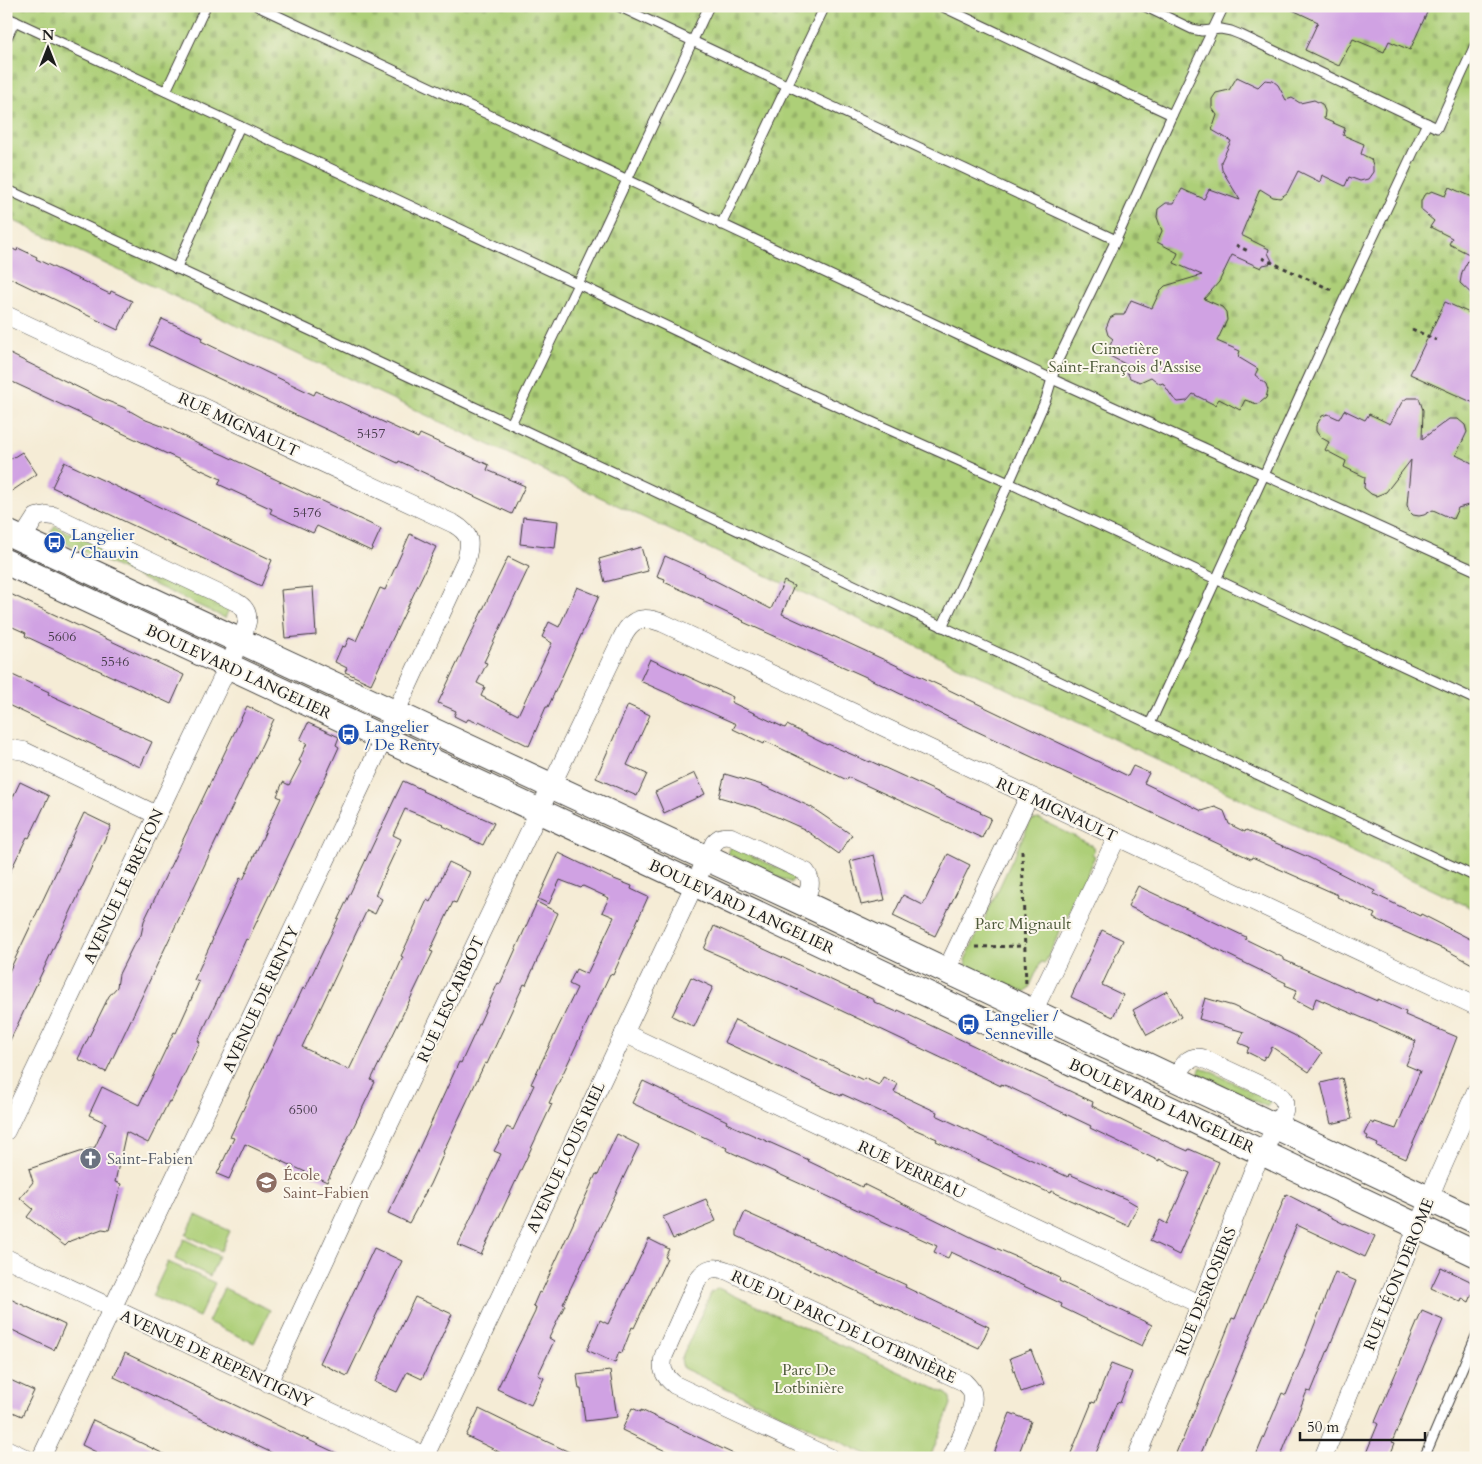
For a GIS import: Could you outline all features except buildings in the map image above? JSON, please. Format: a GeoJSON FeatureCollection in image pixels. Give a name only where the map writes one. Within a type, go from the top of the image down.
{"type":"FeatureCollection","features":[{"type":"Feature","properties":{"kind":"main road","name":"BOULEVARD LANGELIER"},"geometry":{"type":"LineString","coordinates":[[14,535],[946,971],[1029,1003],[1176,1079],[1476,1221]]}},
{"type":"Feature","properties":{"kind":"main road","name":"BOULEVARD LANGELIER"},"geometry":{"type":"LineString","coordinates":[[6,562],[695,884],[1476,1254]]}},
{"type":"Feature","properties":{"kind":"street","name":"RUE MIGNAULT"},"geometry":{"type":"LineString","coordinates":[[6,316],[454,524],[465,532],[468,538]]}},
{"type":"Feature","properties":{"kind":"street","name":"BOULEVARD LANGELIER"},"geometry":{"type":"LineString","coordinates":[[14,535],[36,517],[46,514],[54,516],[242,606],[247,612],[248,619],[240,641]]}},
{"type":"Feature","properties":{"kind":"street","name":"AVENUE DE RENTY"},"geometry":{"type":"LineString","coordinates":[[41,1458],[395,714],[466,560],[470,544],[468,538]]}},
{"type":"Feature","properties":{"kind":"street","name":"RUE MIGNAULT"},"geometry":{"type":"LineString","coordinates":[[638,620],[647,619],[663,623],[1476,1006]]}},
{"type":"Feature","properties":{"kind":"street","name":"RUE LESCARBOT"},"geometry":{"type":"LineString","coordinates":[[268,1383],[626,629],[631,623],[638,620]]}},
{"type":"Feature","properties":{"kind":"street","name":"AVENUE LE BRETON"},"geometry":{"type":"LineString","coordinates":[[6,1131],[240,641]]}},
{"type":"Feature","properties":{"kind":"street"},"geometry":{"type":"LineString","coordinates":[[6,750],[24,750],[157,815]]}},
{"type":"Feature","properties":{"kind":"street"},"geometry":{"type":"LineString","coordinates":[[946,971],[1028,796]]}},
{"type":"Feature","properties":{"kind":"street"},"geometry":{"type":"LineString","coordinates":[[1029,1003],[1117,837]]}},
{"type":"Feature","properties":{"kind":"street","name":"AVENUE LOUIS RIEL"},"geometry":{"type":"LineString","coordinates":[[427,1457],[706,859]]}},
{"type":"Feature","properties":{"kind":"street","name":"RUE VERREAU"},"geometry":{"type":"LineString","coordinates":[[624,1033],[1200,1305]]}},
{"type":"Feature","properties":{"kind":"street","name":"RUE LÉON DEROME"},"geometry":{"type":"LineString","coordinates":[[1323,1458],[1418,1226],[1476,1091]]}},
{"type":"Feature","properties":{"kind":"street","name":"RUE DESROSIERS"},"geometry":{"type":"LineString","coordinates":[[1136,1458],[1200,1305],[1253,1171],[1276,1126]]}},
{"type":"Feature","properties":{"kind":"street","name":"AVENUE DE REPENTIGNY"},"geometry":{"type":"LineString","coordinates":[[6,1258],[427,1457]]}},
{"type":"Feature","properties":{"kind":"street","name":"RUE DU PARC DE LOTBINIÈRE"},"geometry":{"type":"LineString","coordinates":[[831,1458],[798,1451],[675,1385],[666,1378],[662,1371],[664,1356],[698,1279],[703,1272],[710,1268],[720,1268],[728,1271],[964,1382],[972,1391],[972,1402],[970,1414],[952,1458]]}},
{"type":"Feature","properties":{"kind":"street"},"geometry":{"type":"LineString","coordinates":[[6,1449],[25,1458]]}},
{"type":"Feature","properties":{"kind":"lane"},"geometry":{"type":"LineString","coordinates":[[166,91],[206,6]]}},
{"type":"Feature","properties":{"kind":"lane"},"geometry":{"type":"LineString","coordinates":[[257,6],[1052,379],[1476,571]]}},
{"type":"Feature","properties":{"kind":"lane"},"geometry":{"type":"LineString","coordinates":[[618,6],[1116,240]]}},
{"type":"Feature","properties":{"kind":"lane"},"geometry":{"type":"LineString","coordinates":[[511,424],[628,181],[709,6]]}},
{"type":"Feature","properties":{"kind":"lane"},"geometry":{"type":"LineString","coordinates":[[721,225],[825,6]]}},
{"type":"Feature","properties":{"kind":"lane"},"geometry":{"type":"LineString","coordinates":[[941,6],[1172,115]]}},
{"type":"Feature","properties":{"kind":"lane"},"geometry":{"type":"LineString","coordinates":[[1144,6],[1192,29],[1231,31],[1241,35],[1438,128],[1476,43]]}},
{"type":"Feature","properties":{"kind":"lane"},"geometry":{"type":"LineString","coordinates":[[942,626],[1046,399],[1057,362],[1116,240],[1172,115],[1224,6]]}},
{"type":"Feature","properties":{"kind":"lane"},"geometry":{"type":"LineString","coordinates":[[6,40],[11,19],[796,388],[1009,483],[1476,700]]}},
{"type":"Feature","properties":{"kind":"lane"},"geometry":{"type":"LineString","coordinates":[[1150,724],[1349,288],[1427,123]]}},
{"type":"Feature","properties":{"kind":"lane"},"geometry":{"type":"LineString","coordinates":[[176,269],[240,126]]}},
{"type":"Feature","properties":{"kind":"lane"},"geometry":{"type":"LineString","coordinates":[[6,189],[1476,877]]}},
{"type":"Feature","properties":{"kind":"lane"},"geometry":{"type":"LineString","coordinates":[[1424,1458],[1476,1336]]}},
{"type":"Feature","properties":{"kind":"path"},"geometry":{"type":"LineString","coordinates":[[1236,245],[1248,251]]}},
{"type":"Feature","properties":{"kind":"path"},"geometry":{"type":"LineString","coordinates":[[1262,258],[1338,293]]}},
{"type":"Feature","properties":{"kind":"path"},"geometry":{"type":"LineString","coordinates":[[1412,329],[1436,340]]}},
{"type":"Feature","properties":{"kind":"path"},"geometry":{"type":"LineString","coordinates":[[1022,845],[1029,1003]]}},
{"type":"Feature","properties":{"kind":"path"},"geometry":{"type":"LineString","coordinates":[[968,948],[1025,946]]}},
{"type":"Feature","properties":{"kind":"green space","name":"Cimetière Saint-François d'Assise"},"geometry":{"type":"Polygon","coordinates":[[[6,6],[1476,6],[1476,910],[6,217],[6,6]]]}},
{"type":"Feature","properties":{"kind":"green space"},"geometry":{"type":"Polygon","coordinates":[[[55,526],[229,609],[225,618],[64,542],[66,539],[58,535],[56,538],[50,536],[55,526]]]}},
{"type":"Feature","properties":{"kind":"green space","name":"Parc Mignault"},"geometry":{"type":"Polygon","coordinates":[[[1039,819],[1092,845],[1094,851],[1092,854],[1095,856],[1045,963],[1041,962],[1029,988],[1025,992],[967,966],[965,960],[1030,822],[1039,819]]]}},
{"type":"Feature","properties":{"kind":"green space"},"geometry":{"type":"Polygon","coordinates":[[[731,846],[795,876],[791,883],[728,854],[731,846]]]}},
{"type":"Feature","properties":{"kind":"green space"},"geometry":{"type":"Polygon","coordinates":[[[1201,1067],[1271,1100],[1267,1107],[1198,1074],[1201,1067]]]}},
{"type":"Feature","properties":{"kind":"green space"},"geometry":{"type":"Polygon","coordinates":[[[196,1215],[230,1231],[221,1251],[186,1235],[196,1215]]]}},
{"type":"Feature","properties":{"kind":"green space"},"geometry":{"type":"Polygon","coordinates":[[[184,1239],[219,1256],[210,1276],[175,1259],[184,1239]]]}},
{"type":"Feature","properties":{"kind":"green space"},"geometry":{"type":"Polygon","coordinates":[[[168,1262],[215,1283],[199,1317],[152,1296],[168,1262]]]}},
{"type":"Feature","properties":{"kind":"green space"},"geometry":{"type":"Polygon","coordinates":[[[224,1288],[270,1310],[254,1343],[208,1322],[224,1288]]]}},
{"type":"Feature","properties":{"kind":"green space","name":"Parc De Lotbinière"},"geometry":{"type":"Polygon","coordinates":[[[718,1288],[947,1394],[951,1404],[930,1458],[875,1458],[683,1368],[681,1359],[711,1293],[718,1288]]]}},
{"type":"Feature","properties":{"kind":"place","name":"Langelier / Chauvin"},"geometry":{"type":"Point","coordinates":[55,543]}},
{"type":"Feature","properties":{"kind":"place","name":"Langelier / De Renty"},"geometry":{"type":"Point","coordinates":[349,735]}},
{"type":"Feature","properties":{"kind":"place","name":"Langelier / Senneville"},"geometry":{"type":"Point","coordinates":[969,1024]}},
{"type":"Feature","properties":{"kind":"place","name":"Saint-Fabien"},"geometry":{"type":"Point","coordinates":[91,1158]}},
{"type":"Feature","properties":{"kind":"place","name":"École Saint-Fabien"},"geometry":{"type":"Point","coordinates":[267,1183]}}]}
